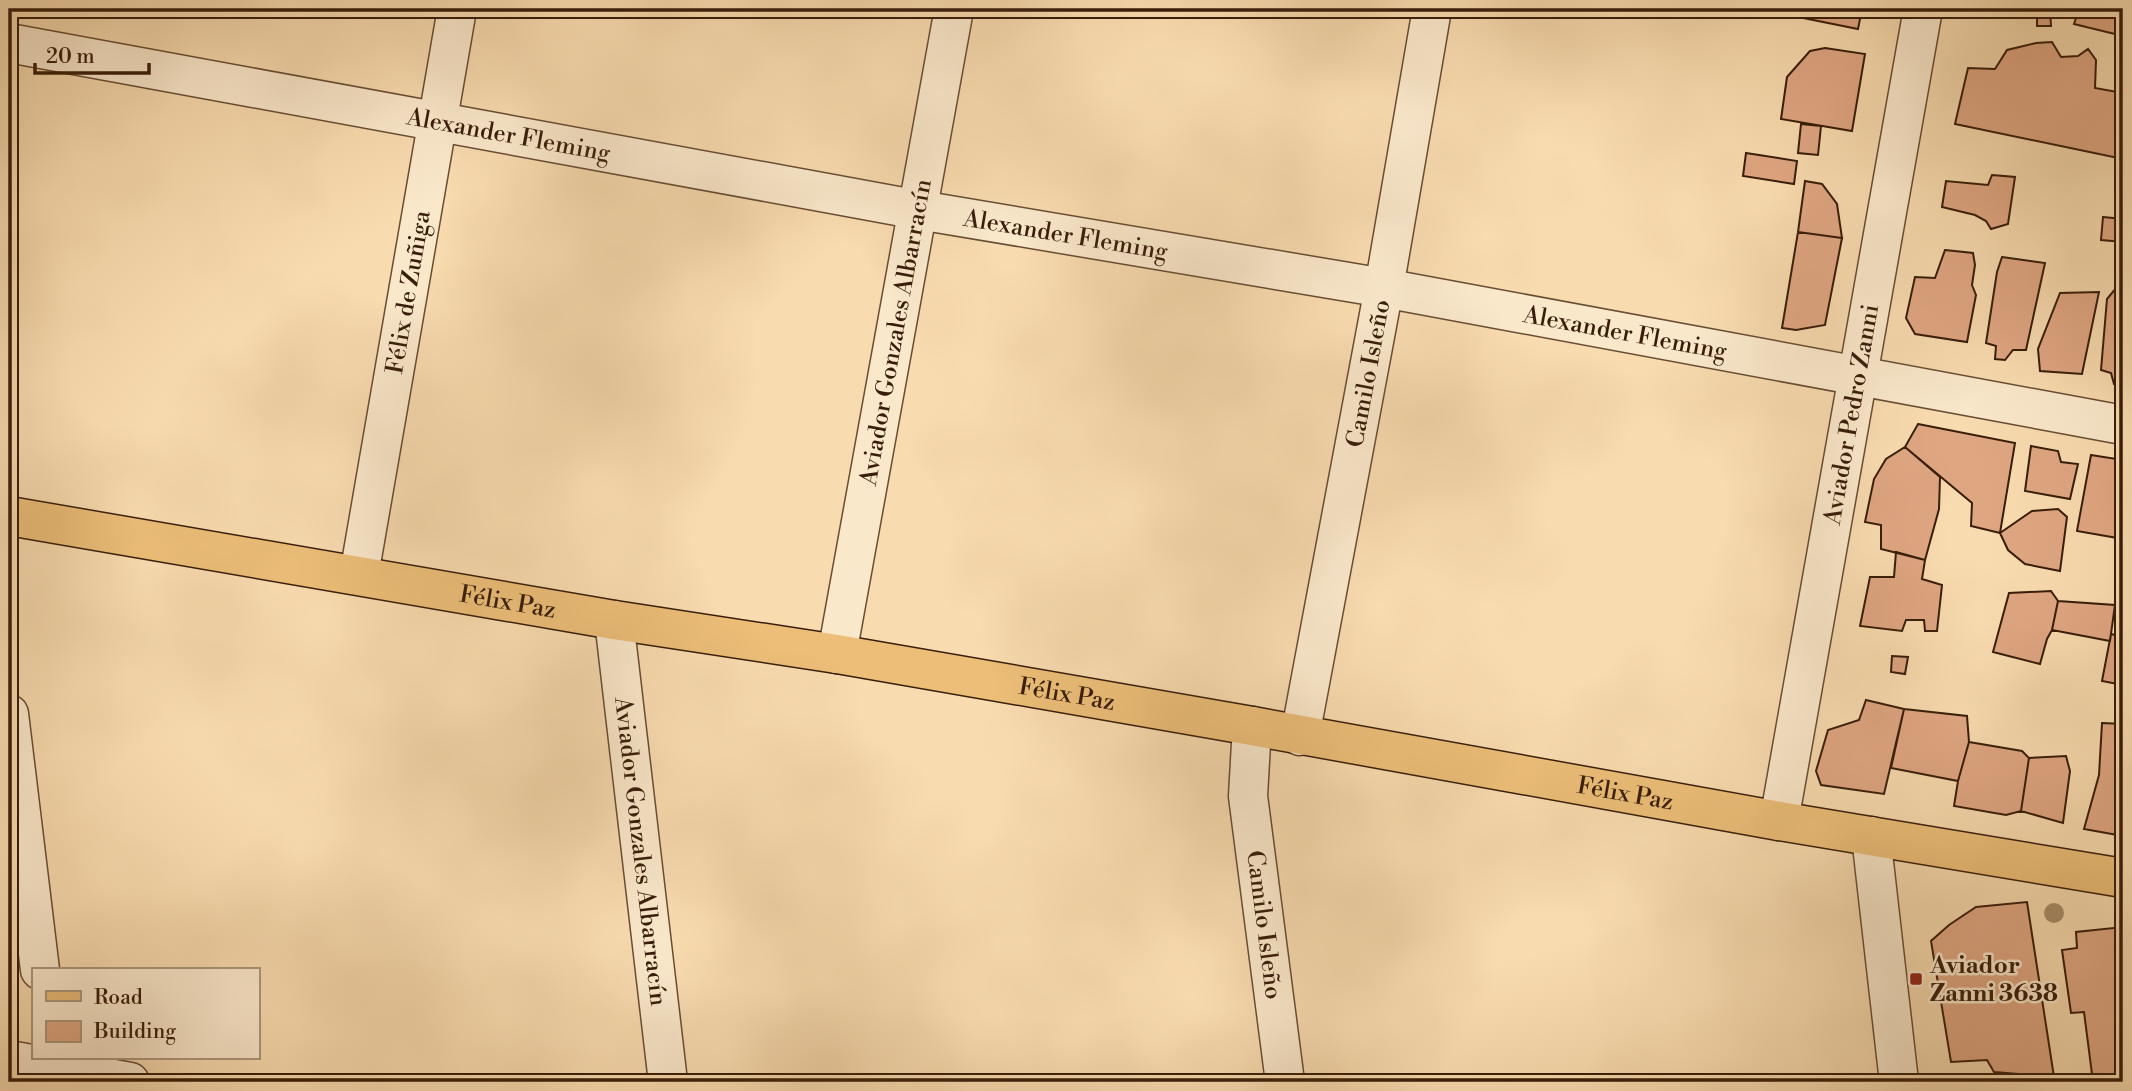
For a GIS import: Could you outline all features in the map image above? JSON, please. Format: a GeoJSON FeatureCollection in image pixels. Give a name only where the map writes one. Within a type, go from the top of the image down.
{"type":"FeatureCollection","features":[{"type":"Feature","properties":{"kind":"main road","name":"Félix Paz"},"geometry":{"type":"LineString","coordinates":[[9,516],[614,620],[837,654],[1779,821],[2123,878]]}},
{"type":"Feature","properties":{"kind":"street","name":"Félix de Zuñiga"},"geometry":{"type":"LineString","coordinates":[[359,575],[457,9]]}},
{"type":"Feature","properties":{"kind":"street","name":"Aviador Gonzales Albarracín"},"geometry":{"type":"LineString","coordinates":[[837,654],[954,9]]}},
{"type":"Feature","properties":{"kind":"street","name":"Camilo Isleño"},"geometry":{"type":"LineString","coordinates":[[1300,736],[1384,288],[1432,9]]}},
{"type":"Feature","properties":{"kind":"street","name":"Aviador Pedro Zanni"},"geometry":{"type":"LineString","coordinates":[[1779,821],[1923,9]]}},
{"type":"Feature","properties":{"kind":"street","name":"Alexander Fleming"},"geometry":{"type":"LineString","coordinates":[[9,43],[919,210],[1384,288],[2123,425]]}},
{"type":"Feature","properties":{"kind":"street","name":"Aviador Gonzales Albarracín"},"geometry":{"type":"LineString","coordinates":[[614,620],[668,1082]]}},
{"type":"Feature","properties":{"kind":"street"},"geometry":{"type":"LineString","coordinates":[[9,714],[40,968]]}},
{"type":"Feature","properties":{"kind":"street","name":"Camilo Isleño"},"geometry":{"type":"LineString","coordinates":[[1252,726],[1248,796],[1285,1082]]}},
{"type":"Feature","properties":{"kind":"street"},"geometry":{"type":"LineString","coordinates":[[1871,836],[1899,1082]]}},
{"type":"Feature","properties":{"kind":"street"},"geometry":{"type":"LineString","coordinates":[[9,1060],[131,1082]]}},
{"type":"Feature","properties":{"kind":"building"},"geometry":{"type":"Polygon","coordinates":[[[1805,9],[1862,9],[1858,29],[1803,18],[1805,9]]]}},
{"type":"Feature","properties":{"kind":"building"},"geometry":{"type":"Polygon","coordinates":[[[2037,9],[2050,9],[2051,26],[2037,26],[2037,9]]]}},
{"type":"Feature","properties":{"kind":"building"},"geometry":{"type":"Polygon","coordinates":[[[2079,9],[2123,9],[2123,36],[2074,24],[2079,9]]]}},
{"type":"Feature","properties":{"kind":"building"},"geometry":{"type":"Polygon","coordinates":[[[2052,42],[2061,57],[2078,56],[2088,49],[2096,60],[2095,88],[2123,93],[2123,159],[1955,124],[1968,68],[1995,69],[2007,50],[2052,42]]]}},
{"type":"Feature","properties":{"kind":"building"},"geometry":{"type":"Polygon","coordinates":[[[1825,48],[1865,54],[1852,131],[1781,119],[1787,77],[1810,51],[1825,48]]]}},
{"type":"Feature","properties":{"kind":"building"},"geometry":{"type":"Polygon","coordinates":[[[1801,124],[1821,126],[1818,155],[1798,153],[1801,124]]]}},
{"type":"Feature","properties":{"kind":"building"},"geometry":{"type":"Polygon","coordinates":[[[1746,153],[1797,161],[1794,184],[1743,176],[1746,153]]]}},
{"type":"Feature","properties":{"kind":"building"},"geometry":{"type":"Polygon","coordinates":[[[1992,175],[2015,177],[2008,224],[1991,229],[1986,221],[1975,215],[1942,207],[1946,181],[1988,185],[1992,175]]]}},
{"type":"Feature","properties":{"kind":"building"},"geometry":{"type":"Polygon","coordinates":[[[1805,181],[1822,184],[1837,204],[1842,238],[1798,232],[1805,181]]]}},
{"type":"Feature","properties":{"kind":"building"},"geometry":{"type":"Polygon","coordinates":[[[2103,217],[2123,219],[2123,242],[2101,240],[2103,217]]]}},
{"type":"Feature","properties":{"kind":"building"},"geometry":{"type":"Polygon","coordinates":[[[1798,232],[1842,238],[1825,325],[1796,330],[1782,328],[1798,232]]]}},
{"type":"Feature","properties":{"kind":"building"},"geometry":{"type":"Polygon","coordinates":[[[1945,250],[1973,253],[1975,265],[1972,285],[1976,295],[1967,342],[1915,334],[1906,318],[1915,277],[1935,278],[1945,250]]]}},
{"type":"Feature","properties":{"kind":"building"},"geometry":{"type":"Polygon","coordinates":[[[2002,257],[2045,263],[2026,350],[2013,350],[2005,360],[1995,359],[1996,346],[1986,343],[1997,272],[2002,257]]]}},
{"type":"Feature","properties":{"kind":"building"},"geometry":{"type":"Polygon","coordinates":[[[2123,270],[2123,385],[2114,384],[2111,373],[2101,370],[2107,299],[2117,287],[2123,270]]]}},
{"type":"Feature","properties":{"kind":"building"},"geometry":{"type":"Polygon","coordinates":[[[2099,292],[2082,374],[2040,371],[2038,349],[2060,293],[2099,292]]]}},
{"type":"Feature","properties":{"kind":"building"},"geometry":{"type":"Polygon","coordinates":[[[1918,424],[2015,443],[2000,533],[1971,526],[1972,503],[1905,447],[1918,424]]]}},
{"type":"Feature","properties":{"kind":"building"},"geometry":{"type":"Polygon","coordinates":[[[2031,446],[2058,451],[2061,462],[2078,464],[2070,499],[2025,491],[2031,446]]]}},
{"type":"Feature","properties":{"kind":"building"},"geometry":{"type":"Polygon","coordinates":[[[1905,447],[1940,477],[1939,509],[1925,560],[1881,549],[1881,525],[1865,522],[1874,479],[1886,459],[1905,447]]]}},
{"type":"Feature","properties":{"kind":"building"},"geometry":{"type":"Polygon","coordinates":[[[2091,455],[2123,460],[2123,539],[2077,531],[2091,455]]]}},
{"type":"Feature","properties":{"kind":"building"},"geometry":{"type":"Polygon","coordinates":[[[2058,509],[2067,517],[2060,571],[2025,564],[2008,550],[2000,533],[2032,511],[2058,509]]]}},
{"type":"Feature","properties":{"kind":"building"},"geometry":{"type":"Polygon","coordinates":[[[1896,552],[1925,560],[1922,579],[1942,585],[1937,631],[1925,631],[1924,620],[1906,620],[1902,631],[1860,626],[1870,577],[1894,577],[1896,552]]]}},
{"type":"Feature","properties":{"kind":"building"},"geometry":{"type":"Polygon","coordinates":[[[2051,591],[2058,601],[2052,630],[2040,664],[1993,652],[2009,593],[2051,591]]]}},
{"type":"Feature","properties":{"kind":"building"},"geometry":{"type":"Polygon","coordinates":[[[2058,601],[2115,605],[2110,641],[2052,630],[2058,601]]]}},
{"type":"Feature","properties":{"kind":"building"},"geometry":{"type":"Polygon","coordinates":[[[2111,634],[2123,637],[2123,685],[2102,681],[2111,634]]]}},
{"type":"Feature","properties":{"kind":"building"},"geometry":{"type":"Polygon","coordinates":[[[1892,656],[1908,657],[1905,674],[1891,672],[1892,656]]]}},
{"type":"Feature","properties":{"kind":"building"},"geometry":{"type":"Polygon","coordinates":[[[1866,700],[1904,709],[1884,794],[1821,785],[1816,771],[1828,730],[1859,720],[1866,700]]]}},
{"type":"Feature","properties":{"kind":"building"},"geometry":{"type":"Polygon","coordinates":[[[1904,709],[1967,716],[1969,742],[1958,781],[1891,768],[1904,709]]]}},
{"type":"Feature","properties":{"kind":"building"},"geometry":{"type":"Polygon","coordinates":[[[2102,723],[2123,724],[2123,836],[2084,829],[2099,775],[2102,723]]]}},
{"type":"Feature","properties":{"kind":"building"},"geometry":{"type":"Polygon","coordinates":[[[1969,742],[2022,751],[2029,758],[2021,811],[2006,815],[1954,806],[1969,742]]]}},
{"type":"Feature","properties":{"kind":"building"},"geometry":{"type":"Polygon","coordinates":[[[2066,756],[2070,771],[2063,823],[2021,811],[2029,758],[2066,756]]]}},
{"type":"Feature","properties":{"kind":"building"},"geometry":{"type":"Polygon","coordinates":[[[2027,902],[2054,1077],[1994,1072],[1987,1060],[1951,1062],[1931,941],[1976,907],[2027,902]]]}},
{"type":"Feature","properties":{"kind":"building"},"geometry":{"type":"Polygon","coordinates":[[[2123,927],[2123,1082],[2093,1082],[2084,1012],[2071,1013],[2062,950],[2077,948],[2076,932],[2123,927]]]}},
{"type":"Feature","properties":{"kind":"place","name":"Aviador Zanni 3638"},"geometry":{"type":"Point","coordinates":[1916,979]}}]}
